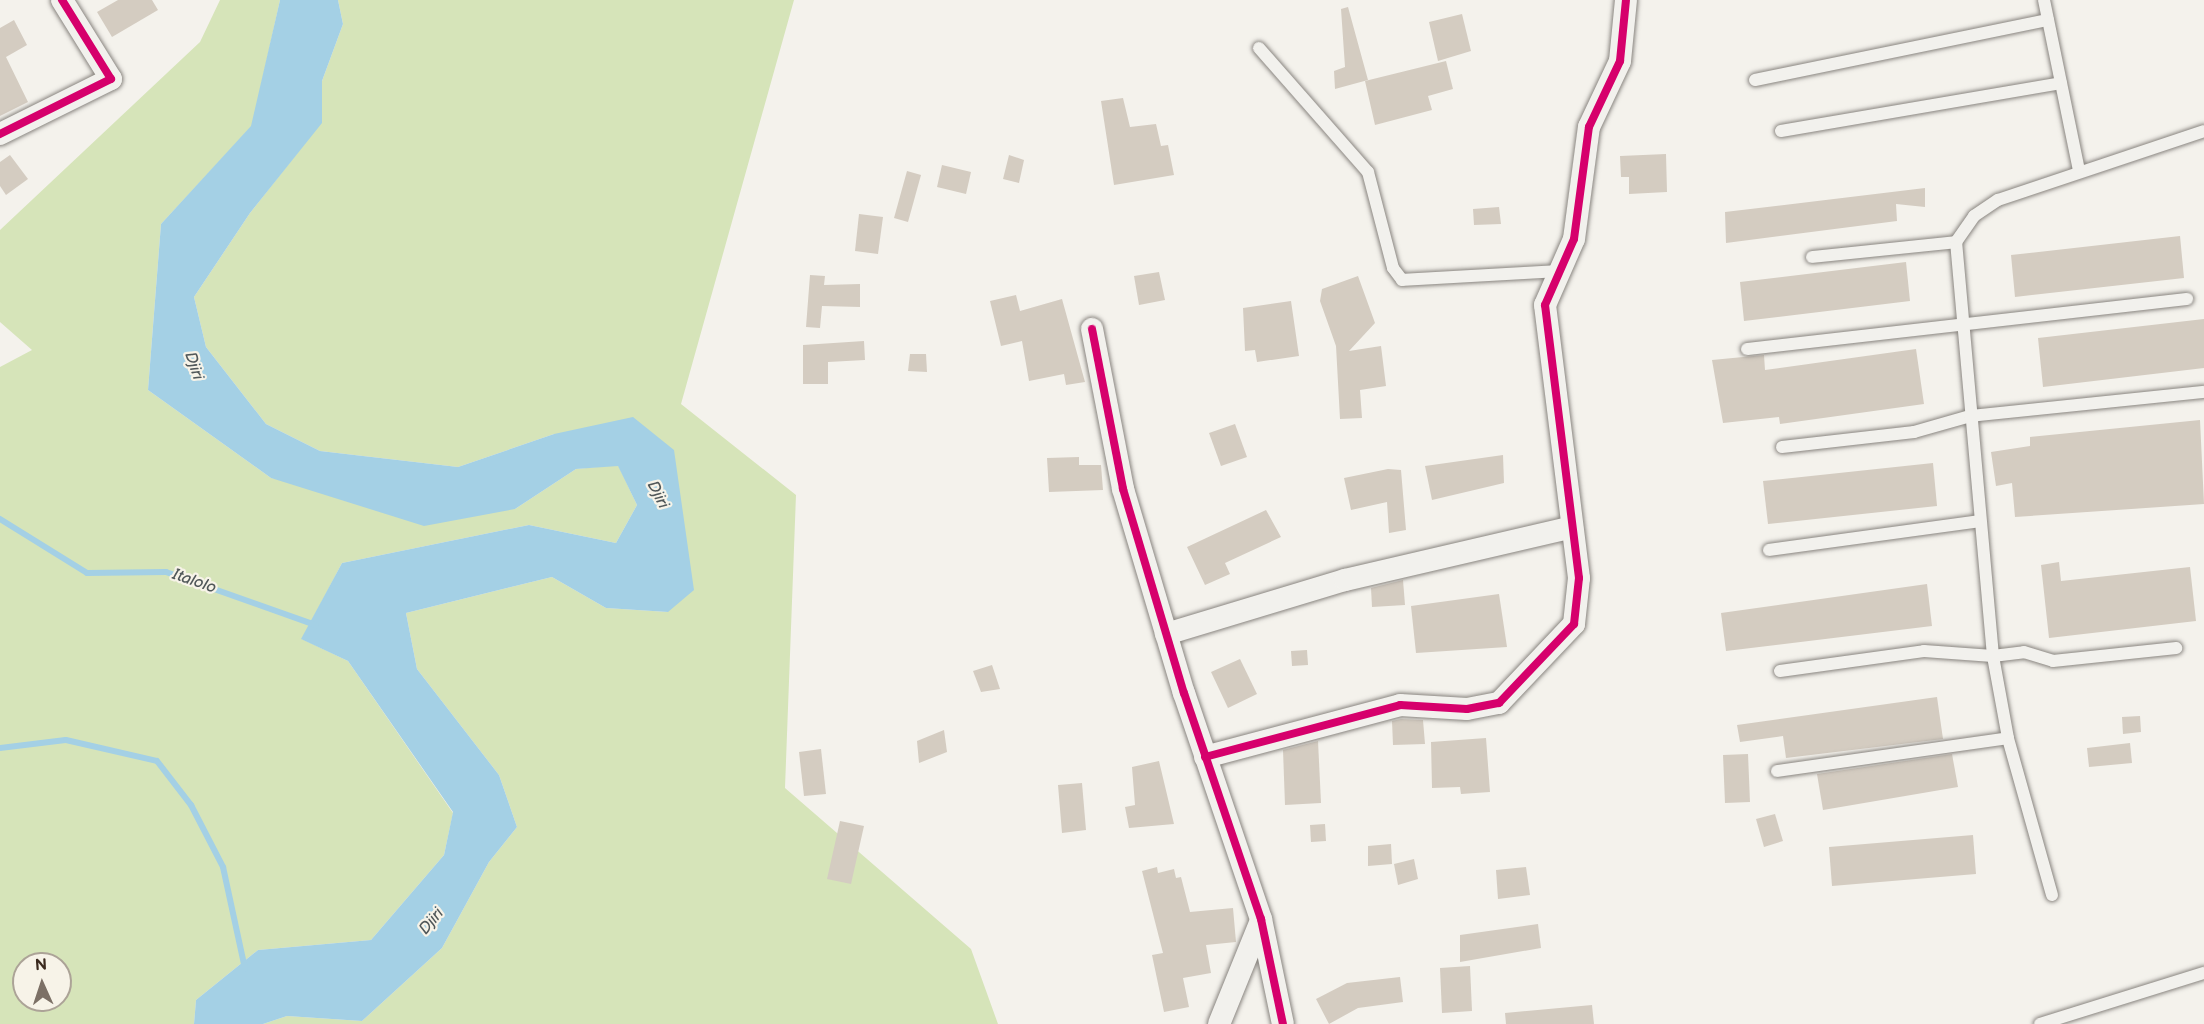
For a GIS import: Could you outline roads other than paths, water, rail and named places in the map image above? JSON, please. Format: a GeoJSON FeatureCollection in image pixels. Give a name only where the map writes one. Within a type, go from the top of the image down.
{"type":"FeatureCollection","features":[{"type":"Feature","properties":{"kind":"street"},"geometry":{"type":"LineString","coordinates":[[0,134],[111,79],[62,0]]}},
{"type":"Feature","properties":{"kind":"street"},"geometry":{"type":"LineString","coordinates":[[1205,758],[1400,705],[1467,709],[1499,703],[1574,624],[1579,578],[1545,328],[1545,305],[1574,239],[1589,127],[1620,61],[1626,0]]}},
{"type":"Feature","properties":{"kind":"street"},"geometry":{"type":"LineString","coordinates":[[1092,329],[1123,489],[1205,758],[1261,920],[1283,1024]]}},
{"type":"Feature","properties":{"kind":"street"},"geometry":{"type":"LineString","coordinates":[[1166,634],[1345,580],[1572,526]]}},
{"type":"Feature","properties":{"kind":"street"},"geometry":{"type":"LineString","coordinates":[[1219,1024],[1261,920]]}},
{"type":"Feature","properties":{"kind":"lane"},"geometry":{"type":"LineString","coordinates":[[2044,0],[2079,171]]}},
{"type":"Feature","properties":{"kind":"lane"},"geometry":{"type":"LineString","coordinates":[[1755,80],[2048,20]]}},
{"type":"Feature","properties":{"kind":"lane"},"geometry":{"type":"LineString","coordinates":[[1259,48],[1368,172],[1393,268],[1402,280],[1558,271]]}},
{"type":"Feature","properties":{"kind":"lane"},"geometry":{"type":"LineString","coordinates":[[1781,131],[2061,82]]}},
{"type":"Feature","properties":{"kind":"lane"},"geometry":{"type":"LineString","coordinates":[[2052,895],[2008,738],[1993,656],[1961,324],[1956,242],[1974,216],[1998,201],[2079,171],[2204,131]]}},
{"type":"Feature","properties":{"kind":"lane"},"geometry":{"type":"LineString","coordinates":[[1812,257],[1956,242]]}},
{"type":"Feature","properties":{"kind":"lane"},"geometry":{"type":"LineString","coordinates":[[1747,349],[2187,300]]}},
{"type":"Feature","properties":{"kind":"lane"},"geometry":{"type":"LineString","coordinates":[[1782,447],[1914,432],[1970,416],[2204,392]]}},
{"type":"Feature","properties":{"kind":"lane"},"geometry":{"type":"LineString","coordinates":[[1769,550],[1980,521]]}},
{"type":"Feature","properties":{"kind":"lane"},"geometry":{"type":"LineString","coordinates":[[1780,671],[1924,651],[1993,656],[2024,652],[2053,661],[2176,648]]}},
{"type":"Feature","properties":{"kind":"lane"},"geometry":{"type":"LineString","coordinates":[[1777,771],[2008,738]]}},
{"type":"Feature","properties":{"kind":"lane"},"geometry":{"type":"LineString","coordinates":[[2040,1024],[2204,973]]}},
{"type":"Feature","properties":{"kind":"water","name":"Djiri"},"geometry":{"type":"Polygon","coordinates":[[[280,0],[338,0],[343,24],[322,81],[322,123],[250,213],[194,297],[206,347],[266,424],[320,451],[458,467],[554,434],[633,417],[674,450],[694,590],[668,612],[606,608],[552,577],[406,613],[417,669],[499,775],[517,827],[489,862],[442,948],[362,1021],[287,1016],[263,1024],[194,1024],[196,1000],[258,950],[371,940],[444,855],[453,812],[348,661],[301,639],[342,563],[529,525],[616,543],[637,505],[618,466],[576,469],[515,509],[424,526],[271,478],[148,390],[161,224],[251,126],[280,0]]]}},
{"type":"Feature","properties":{"kind":"waterway","name":"Italolo"},"geometry":{"type":"LineString","coordinates":[[0,519],[87,573],[166,572],[316,625]]}},
{"type":"Feature","properties":{"kind":"waterway"},"geometry":{"type":"LineString","coordinates":[[0,748],[66,740],[157,761],[191,805],[223,867],[245,969]]}}]}
